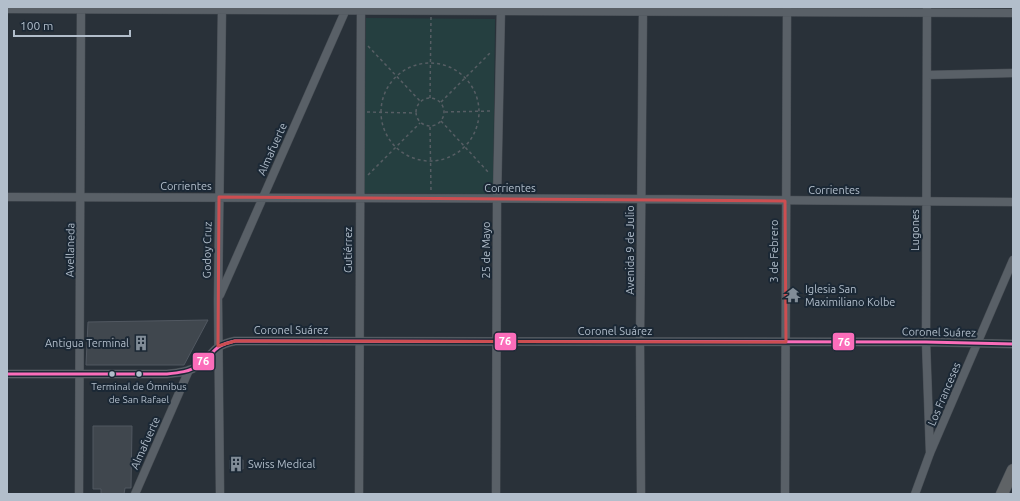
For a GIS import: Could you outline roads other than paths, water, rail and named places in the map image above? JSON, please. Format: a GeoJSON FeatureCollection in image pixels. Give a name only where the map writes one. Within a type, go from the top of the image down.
{"type":"FeatureCollection","features":[{"type":"Feature","properties":{"kind":"highway"},"geometry":{"type":"LineString","coordinates":[[1008,492],[1013,470]]}},
{"type":"Feature","properties":{"kind":"street","name":"Avellaneda"},"geometry":{"type":"LineString","coordinates":[[79,494],[81,8]]}},
{"type":"Feature","properties":{"kind":"street","name":"Godoy Cruz"},"geometry":{"type":"LineString","coordinates":[[220,494],[218,300],[222,8]]}},
{"type":"Feature","properties":{"kind":"street","name":"Almafuerte"},"geometry":{"type":"LineString","coordinates":[[218,300],[346,8]]}},
{"type":"Feature","properties":{"kind":"street","name":"Gutiérrez"},"geometry":{"type":"LineString","coordinates":[[359,494],[359,199],[361,8]]}},
{"type":"Feature","properties":{"kind":"street"},"geometry":{"type":"LineString","coordinates":[[7,9],[787,9],[927,10],[1013,13]]}},
{"type":"Feature","properties":{"kind":"street","name":"25 de Mayo"},"geometry":{"type":"LineString","coordinates":[[496,494],[497,199],[501,9]]}},
{"type":"Feature","properties":{"kind":"street","name":"Avenida 9 de Julio"},"geometry":{"type":"LineString","coordinates":[[641,494],[640,342],[643,9]]}},
{"type":"Feature","properties":{"kind":"street","name":"3 de Febrero"},"geometry":{"type":"LineString","coordinates":[[785,494],[785,201],[787,9]]}},
{"type":"Feature","properties":{"kind":"street","name":"Lugones"},"geometry":{"type":"LineString","coordinates":[[927,10],[926,342],[930,453]]}},
{"type":"Feature","properties":{"kind":"street"},"geometry":{"type":"LineString","coordinates":[[927,75],[1013,73]]}},
{"type":"Feature","properties":{"kind":"street","name":"Corrientes"},"geometry":{"type":"LineString","coordinates":[[7,197],[1013,202]]}},
{"type":"Feature","properties":{"kind":"street","name":"Los Franceses"},"geometry":{"type":"LineString","coordinates":[[915,494],[930,453],[1013,260]]}},
{"type":"Feature","properties":{"kind":"street","name":"Coronel Suárez"},"geometry":{"type":"LineString","coordinates":[[218,346],[235,341],[926,342],[1013,344]]}},
{"type":"Feature","properties":{"kind":"street"},"geometry":{"type":"LineString","coordinates":[[7,374],[166,374],[189,370],[200,365],[218,346]]}},
{"type":"Feature","properties":{"kind":"street","name":"Almafuerte"},"geometry":{"type":"LineString","coordinates":[[135,494],[189,370]]}},
{"type":"Feature","properties":{"kind":"place","name":"Iglesia San Maximiliano Kolbe"},"geometry":{"type":"Point","coordinates":[793,295]}},
{"type":"Feature","properties":{"kind":"place","name":"Antigua Terminal"},"geometry":{"type":"Point","coordinates":[141,343]}},
{"type":"Feature","properties":{"kind":"place","name":"Terminal de Ómnibus de San Rafael"},"geometry":{"type":"Point","coordinates":[139,374]}},
{"type":"Feature","properties":{"kind":"place","name":"Swiss Medical"},"geometry":{"type":"Point","coordinates":[236,464]}}]}
